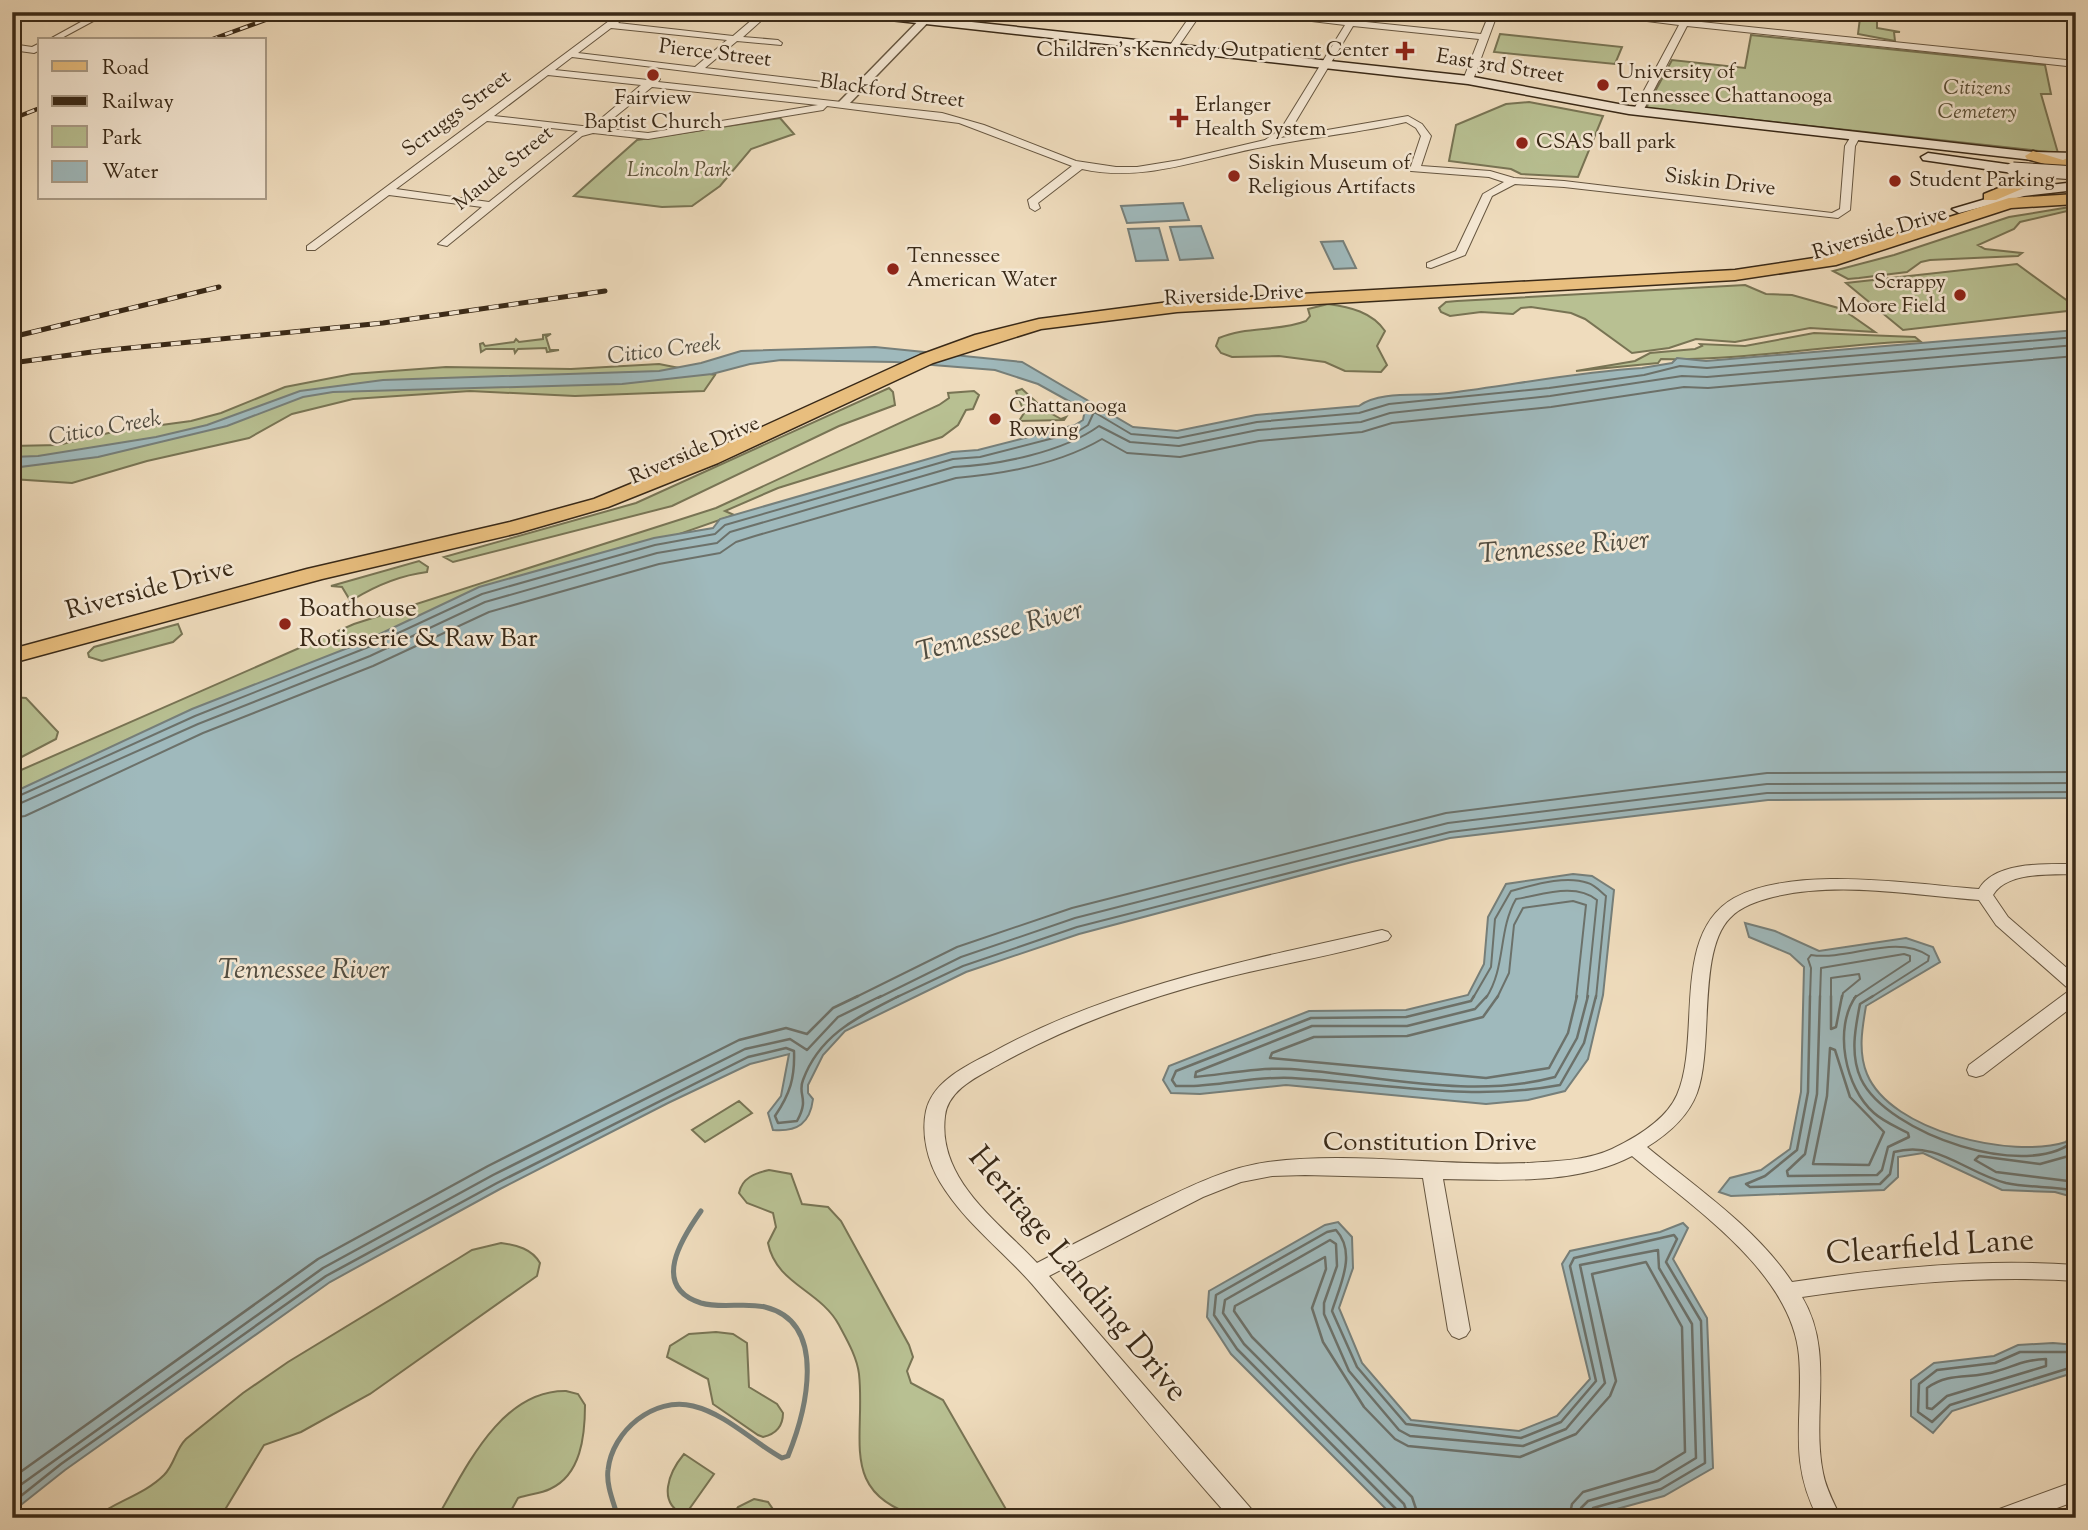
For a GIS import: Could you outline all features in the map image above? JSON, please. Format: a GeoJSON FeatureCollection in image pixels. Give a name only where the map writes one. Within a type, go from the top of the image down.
{"type":"FeatureCollection","features":[{"type":"Feature","properties":{"kind":"main road","name":"East 3rd Street"},"geometry":{"type":"LineString","coordinates":[[845,12],[929,17],[1173,48],[1468,80],[1638,111],[2033,156]]}},
{"type":"Feature","properties":{"kind":"main road","name":"East 3rd Street"},"geometry":{"type":"LineString","coordinates":[[1854,137],[1927,157],[2013,169],[2072,164]]}},
{"type":"Feature","properties":{"kind":"main road"},"geometry":{"type":"LineString","coordinates":[[2033,156],[2072,164]]}},
{"type":"Feature","properties":{"kind":"main road"},"geometry":{"type":"LineString","coordinates":[[1959,209],[2072,164]]}},
{"type":"Feature","properties":{"kind":"main road","name":"Riverside Drive"},"geometry":{"type":"LineString","coordinates":[[12,656],[425,547],[466,542],[600,503],[681,472],[850,387],[994,335],[1042,324],[1152,308],[1690,271],[1774,262],[1848,247],[1959,209],[2023,192],[2076,186]]}},
{"type":"Feature","properties":{"kind":"main road","name":"Riverside Drive"},"geometry":{"type":"LineString","coordinates":[[1320,295],[1735,275],[1785,269],[1874,249],[2009,203],[2076,193]]}},
{"type":"Feature","properties":{"kind":"main road"},"geometry":{"type":"LineString","coordinates":[[2009,203],[2076,199]]}},
{"type":"Feature","properties":{"kind":"street"},"geometry":{"type":"LineString","coordinates":[[54,38],[106,12]]}},
{"type":"Feature","properties":{"kind":"street","name":"Scruggs Street"},"geometry":{"type":"LineString","coordinates":[[311,248],[627,12]]}},
{"type":"Feature","properties":{"kind":"street"},"geometry":{"type":"LineString","coordinates":[[697,70],[767,12]]}},
{"type":"Feature","properties":{"kind":"street"},"geometry":{"type":"LineString","coordinates":[[1173,48],[1198,12]]}},
{"type":"Feature","properties":{"kind":"street"},"geometry":{"type":"LineString","coordinates":[[1241,12],[1485,37]]}},
{"type":"Feature","properties":{"kind":"street"},"geometry":{"type":"LineString","coordinates":[[1468,80],[1494,12]]}},
{"type":"Feature","properties":{"kind":"street"},"geometry":{"type":"LineString","coordinates":[[1579,12],[2076,64]]}},
{"type":"Feature","properties":{"kind":"street"},"geometry":{"type":"LineString","coordinates":[[483,118],[648,136],[843,104],[929,17]]}},
{"type":"Feature","properties":{"kind":"street"},"geometry":{"type":"LineString","coordinates":[[1638,111],[1684,23]]}},
{"type":"Feature","properties":{"kind":"street"},"geometry":{"type":"LineString","coordinates":[[1264,143],[1285,131],[1350,24]]}},
{"type":"Feature","properties":{"kind":"street"},"geometry":{"type":"LineString","coordinates":[[610,25],[778,43]]}},
{"type":"Feature","properties":{"kind":"street"},"geometry":{"type":"LineString","coordinates":[[12,46],[38,46]]}},
{"type":"Feature","properties":{"kind":"street","name":"Pierce Street"},"geometry":{"type":"LineString","coordinates":[[568,54],[856,89]]}},
{"type":"Feature","properties":{"kind":"street","name":"Maude Street"},"geometry":{"type":"LineString","coordinates":[[443,244],[579,134],[593,130],[671,67]]}},
{"type":"Feature","properties":{"kind":"street","name":"Blackford Street"},"geometry":{"type":"LineString","coordinates":[[546,72],[958,119],[1051,158],[1111,171],[1154,170],[1264,143]]}},
{"type":"Feature","properties":{"kind":"street","name":"Siskin Drive"},"geometry":{"type":"LineString","coordinates":[[1264,143],[1408,119],[1419,126],[1426,136],[1415,169],[1501,176],[1513,181],[1574,185],[1835,216],[1845,210],[1854,137]]}},
{"type":"Feature","properties":{"kind":"street"},"geometry":{"type":"LineString","coordinates":[[1035,208],[1032,202],[1079,166]]}},
{"type":"Feature","properties":{"kind":"street"},"geometry":{"type":"LineString","coordinates":[[1431,265],[1461,253],[1488,194],[1513,181]]}},
{"type":"Feature","properties":{"kind":"street"},"geometry":{"type":"LineString","coordinates":[[386,191],[490,205]]}},
{"type":"Feature","properties":{"kind":"street"},"geometry":{"type":"LineString","coordinates":[[2076,869],[2048,869],[1995,878],[1986,888],[1984,895],[2002,921],[2076,986]]}},
{"type":"Feature","properties":{"kind":"street","name":"Constitution Drive"},"geometry":{"type":"LineString","coordinates":[[1035,1274],[1224,1178],[1272,1169],[1484,1174],[1570,1167],[1615,1156],[1658,1132],[1687,1094],[1698,1038],[1702,965],[1715,924],[1739,901],[1812,885],[1858,885],[1984,895]]}},
{"type":"Feature","properties":{"kind":"street","name":"Heritage Landing Drive"},"geometry":{"type":"LineString","coordinates":[[1245,1518],[1187,1456],[1035,1274],[970,1205],[942,1168],[935,1137],[938,1103],[960,1079],[1007,1050],[1060,1025],[1128,999],[1382,936]]}},
{"type":"Feature","properties":{"kind":"street"},"geometry":{"type":"LineString","coordinates":[[1976,1070],[2076,995]]}},
{"type":"Feature","properties":{"kind":"street"},"geometry":{"type":"LineString","coordinates":[[1633,1146],[1742,1239],[1788,1291],[1806,1329],[1812,1382],[1806,1446],[1818,1501],[1830,1518]]}},
{"type":"Feature","properties":{"kind":"street"},"geometry":{"type":"LineString","coordinates":[[1432,1172],[1459,1330]]}},
{"type":"Feature","properties":{"kind":"street","name":"Clearfield Lane"},"geometry":{"type":"LineString","coordinates":[[1788,1291],[1922,1275],[1989,1271],[2076,1273]]}},
{"type":"Feature","properties":{"kind":"street"},"geometry":{"type":"LineString","coordinates":[[2002,1518],[2076,1491]]}},
{"type":"Feature","properties":{"kind":"green space"},"geometry":{"type":"Polygon","coordinates":[[[1860,18],[1877,20],[1877,28],[1900,32],[1894,32],[1895,41],[1858,34],[1860,18]]]}},
{"type":"Feature","properties":{"kind":"green space"},"geometry":{"type":"Polygon","coordinates":[[[1500,34],[1622,47],[1615,64],[1494,52],[1500,34]]]}},
{"type":"Feature","properties":{"kind":"green space","name":"Citizens Cemetery"},"geometry":{"type":"Polygon","coordinates":[[[1751,35],[2045,65],[2051,94],[2041,94],[2058,153],[1646,108],[1672,60],[1745,68],[1751,35]]]}},
{"type":"Feature","properties":{"kind":"green space","name":"CSAS ball park"},"geometry":{"type":"Polygon","coordinates":[[[1529,102],[1603,116],[1578,177],[1521,174],[1511,169],[1449,161],[1456,125],[1506,104],[1529,102]]]}},
{"type":"Feature","properties":{"kind":"green space","name":"Lincoln Park"},"geometry":{"type":"Polygon","coordinates":[[[780,118],[794,134],[751,149],[720,186],[692,206],[662,207],[574,196],[637,140],[780,118]]]}},
{"type":"Feature","properties":{"kind":"green space"},"geometry":{"type":"Polygon","coordinates":[[[2076,206],[2076,209],[2020,222],[2014,229],[1978,245],[1985,249],[2022,253],[2018,256],[1930,260],[1921,262],[1907,272],[1848,279],[1833,271],[1894,255],[2009,217],[2076,206]]]}},
{"type":"Feature","properties":{"kind":"green space","name":"Scrappy Moore Field"},"geometry":{"type":"Polygon","coordinates":[[[2017,264],[2076,307],[2076,310],[1903,330],[1846,283],[2017,264]]]}},
{"type":"Feature","properties":{"kind":"green space"},"geometry":{"type":"Polygon","coordinates":[[[1745,285],[1766,294],[1792,295],[1842,309],[1875,332],[1810,328],[1735,342],[1696,339],[1669,348],[1632,353],[1585,319],[1571,313],[1531,307],[1521,308],[1513,314],[1481,312],[1450,316],[1439,308],[1446,302],[1457,301],[1745,285]]]}},
{"type":"Feature","properties":{"kind":"green space"},"geometry":{"type":"Polygon","coordinates":[[[1328,304],[1367,315],[1385,331],[1377,346],[1387,365],[1381,372],[1345,371],[1325,362],[1279,356],[1232,357],[1221,353],[1216,346],[1219,338],[1229,334],[1284,327],[1306,321],[1310,316],[1308,309],[1328,304]]]}},
{"type":"Feature","properties":{"kind":"green space"},"geometry":{"type":"Polygon","coordinates":[[[1814,333],[1915,337],[1920,341],[1758,355],[1661,359],[1658,363],[1576,371],[1635,361],[1650,353],[1695,349],[1702,346],[1700,344],[1745,346],[1814,333]]]}},
{"type":"Feature","properties":{"kind":"green space"},"geometry":{"type":"Polygon","coordinates":[[[551,334],[546,337],[550,350],[559,350],[547,352],[546,348],[518,349],[515,353],[514,349],[486,349],[481,352],[480,344],[483,343],[485,346],[514,342],[516,339],[519,342],[543,339],[543,335],[551,334]]]}},
{"type":"Feature","properties":{"kind":"green space"},"geometry":{"type":"Polygon","coordinates":[[[659,364],[715,375],[704,391],[575,396],[470,391],[353,399],[292,414],[249,438],[147,461],[72,483],[12,479],[12,446],[58,445],[117,431],[191,421],[221,413],[285,387],[352,374],[446,367],[571,369],[659,364]]]}},
{"type":"Feature","properties":{"kind":"green space"},"geometry":{"type":"Polygon","coordinates":[[[889,388],[893,392],[895,405],[839,426],[672,506],[453,562],[444,557],[636,503],[889,388]]]}},
{"type":"Feature","properties":{"kind":"green space"},"geometry":{"type":"Polygon","coordinates":[[[1022,389],[1045,410],[1061,419],[1066,417],[1064,420],[1019,421],[1026,410],[1022,407],[1016,391],[1022,389]]]}},
{"type":"Feature","properties":{"kind":"green space"},"geometry":{"type":"Polygon","coordinates":[[[974,391],[979,395],[973,409],[966,410],[958,425],[942,437],[778,488],[725,511],[734,515],[324,658],[12,814],[12,774],[354,624],[716,508],[939,405],[949,398],[948,393],[974,391]]]}},
{"type":"Feature","properties":{"kind":"green space"},"geometry":{"type":"Polygon","coordinates":[[[419,561],[428,567],[427,572],[399,578],[372,589],[354,599],[357,604],[347,609],[342,607],[351,602],[342,587],[331,586],[419,561]]]}},
{"type":"Feature","properties":{"kind":"green space"},"geometry":{"type":"Polygon","coordinates":[[[178,624],[182,634],[173,642],[102,661],[89,657],[88,653],[94,647],[178,624]]]}},
{"type":"Feature","properties":{"kind":"green space"},"geometry":{"type":"Polygon","coordinates":[[[12,697],[26,698],[58,732],[56,739],[12,762],[12,697]]]}},
{"type":"Feature","properties":{"kind":"green space"},"geometry":{"type":"Polygon","coordinates":[[[739,1101],[752,1113],[705,1142],[692,1130],[739,1101]]]}},
{"type":"Feature","properties":{"kind":"green space"},"geometry":{"type":"Polygon","coordinates":[[[769,1170],[791,1174],[802,1204],[828,1207],[841,1221],[909,1345],[913,1357],[907,1371],[911,1383],[943,1400],[1011,1518],[929,1519],[894,1507],[876,1494],[866,1479],[861,1461],[859,1374],[851,1349],[831,1313],[789,1278],[773,1257],[768,1243],[776,1227],[773,1213],[747,1203],[739,1193],[750,1177],[769,1170]]]}},
{"type":"Feature","properties":{"kind":"green space"},"geometry":{"type":"Polygon","coordinates":[[[501,1243],[533,1254],[540,1263],[537,1276],[370,1394],[301,1432],[264,1445],[220,1518],[94,1518],[156,1482],[168,1471],[186,1439],[243,1393],[288,1362],[472,1250],[501,1243]]]}},
{"type":"Feature","properties":{"kind":"green space"},"geometry":{"type":"Polygon","coordinates":[[[689,1334],[733,1334],[747,1343],[749,1387],[777,1404],[783,1413],[780,1426],[772,1434],[763,1437],[758,1435],[713,1404],[708,1379],[667,1357],[670,1346],[689,1334]]]}},
{"type":"Feature","properties":{"kind":"green space"},"geometry":{"type":"Polygon","coordinates":[[[566,1391],[578,1394],[585,1405],[585,1417],[582,1442],[575,1464],[560,1483],[546,1491],[518,1498],[507,1518],[437,1518],[473,1456],[504,1418],[522,1404],[543,1394],[566,1391]]]}},
{"type":"Feature","properties":{"kind":"green space"},"geometry":{"type":"Polygon","coordinates":[[[684,1454],[714,1474],[685,1515],[670,1503],[668,1495],[670,1478],[684,1454]]]}},
{"type":"Feature","properties":{"kind":"green space"},"geometry":{"type":"Polygon","coordinates":[[[754,1499],[768,1502],[779,1518],[731,1518],[738,1507],[754,1499]]]}},
{"type":"Feature","properties":{"kind":"water"},"geometry":{"type":"Polygon","coordinates":[[[1183,203],[1189,220],[1127,223],[1121,206],[1183,203]]]}},
{"type":"Feature","properties":{"kind":"water"},"geometry":{"type":"Polygon","coordinates":[[[1201,226],[1213,258],[1180,260],[1170,227],[1201,226]]]}},
{"type":"Feature","properties":{"kind":"water"},"geometry":{"type":"Polygon","coordinates":[[[1159,228],[1168,260],[1136,261],[1128,229],[1159,228]]]}},
{"type":"Feature","properties":{"kind":"water"},"geometry":{"type":"Polygon","coordinates":[[[1343,241],[1356,268],[1334,269],[1321,242],[1343,241]]]}},
{"type":"Feature","properties":{"kind":"water","name":"Tennessee River"},"geometry":{"type":"Polygon","coordinates":[[[2076,330],[2076,798],[1768,800],[1450,838],[1079,934],[966,972],[845,1031],[823,1055],[808,1085],[808,1093],[813,1099],[809,1114],[806,1120],[796,1127],[773,1130],[768,1113],[781,1096],[789,1054],[750,1064],[668,1103],[500,1189],[330,1282],[65,1470],[12,1512],[12,793],[192,709],[363,642],[479,587],[654,538],[713,528],[720,519],[952,452],[978,450],[1075,425],[1083,420],[1085,410],[1038,384],[995,370],[895,362],[781,360],[750,364],[712,374],[622,384],[333,392],[303,397],[227,426],[98,457],[12,468],[12,457],[38,456],[156,437],[207,425],[300,391],[383,380],[659,371],[701,363],[741,351],[875,347],[1022,362],[1133,427],[1177,431],[1256,415],[1359,406],[1390,396],[1449,393],[1642,368],[1672,363],[1677,358],[1706,361],[2076,330]]]}},
{"type":"Feature","properties":{"kind":"water"},"geometry":{"type":"Polygon","coordinates":[[[1573,874],[1592,876],[1614,890],[1603,995],[1588,1059],[1565,1091],[1528,1100],[1486,1104],[1286,1085],[1200,1094],[1171,1093],[1163,1080],[1169,1066],[1309,1011],[1406,1010],[1468,995],[1484,964],[1488,917],[1506,884],[1573,874]]]}},
{"type":"Feature","properties":{"kind":"water"},"geometry":{"type":"Polygon","coordinates":[[[1745,923],[1775,931],[1819,951],[1906,938],[1933,947],[1940,962],[1866,1006],[1862,1049],[1867,1074],[1880,1094],[1901,1111],[1956,1136],[2016,1147],[2043,1146],[2066,1142],[2076,1123],[2076,1198],[2055,1192],[2002,1190],[1923,1153],[1898,1157],[1898,1177],[1884,1190],[1731,1196],[1719,1192],[1730,1178],[1761,1170],[1790,1149],[1801,1092],[1804,967],[1790,954],[1749,937],[1745,923]]]}},
{"type":"Feature","properties":{"kind":"water"},"geometry":{"type":"Polygon","coordinates":[[[1338,1222],[1352,1237],[1353,1268],[1339,1308],[1362,1363],[1411,1420],[1519,1431],[1557,1416],[1590,1379],[1562,1264],[1570,1251],[1660,1232],[1683,1223],[1688,1228],[1673,1259],[1707,1318],[1713,1468],[1664,1496],[1584,1518],[1395,1518],[1231,1354],[1207,1317],[1209,1291],[1325,1225],[1338,1222]]]}},
{"type":"Feature","properties":{"kind":"water"},"geometry":{"type":"Polygon","coordinates":[[[2018,1345],[2076,1345],[2076,1372],[1952,1411],[1933,1433],[1911,1416],[1911,1380],[1934,1363],[1994,1356],[2018,1345]]]}},
{"type":"Feature","properties":{"kind":"waterway"},"geometry":{"type":"LineString","coordinates":[[618,1518],[608,1482],[611,1456],[626,1430],[650,1412],[678,1404],[705,1410],[717,1415],[782,1458],[788,1456],[801,1417],[807,1372],[805,1350],[798,1331],[785,1316],[765,1307],[701,1303],[686,1296],[677,1286],[674,1274],[679,1248],[701,1211]]}},
{"type":"Feature","properties":{"kind":"railway"},"geometry":{"type":"LineString","coordinates":[[216,38],[287,12]]}},
{"type":"Feature","properties":{"kind":"railway"},"geometry":{"type":"LineString","coordinates":[[12,119],[38,109]]}},
{"type":"Feature","properties":{"kind":"railway"},"geometry":{"type":"LineString","coordinates":[[12,337],[219,287]]}},
{"type":"Feature","properties":{"kind":"railway"},"geometry":{"type":"LineString","coordinates":[[12,363],[99,351],[383,323],[605,291]]}},
{"type":"Feature","properties":{"kind":"place","name":"Children's Kennedy Outpatient Center"},"geometry":{"type":"Point","coordinates":[1405,51]}},
{"type":"Feature","properties":{"kind":"place","name":"Fairview Baptist Church"},"geometry":{"type":"Point","coordinates":[653,75]}},
{"type":"Feature","properties":{"kind":"place","name":"University of Tennessee Chattanooga"},"geometry":{"type":"Point","coordinates":[1603,85]}},
{"type":"Feature","properties":{"kind":"place","name":"Erlanger Health System"},"geometry":{"type":"Point","coordinates":[1179,118]}},
{"type":"Feature","properties":{"kind":"place","name":"CSAS ball park"},"geometry":{"type":"Point","coordinates":[1522,143]}},
{"type":"Feature","properties":{"kind":"place","name":"Siskin Museum of Religious Artifacts"},"geometry":{"type":"Point","coordinates":[1234,176]}},
{"type":"Feature","properties":{"kind":"place","name":"Student Parking"},"geometry":{"type":"Point","coordinates":[1895,181]}},
{"type":"Feature","properties":{"kind":"place","name":"Tennessee American Water"},"geometry":{"type":"Point","coordinates":[893,269]}},
{"type":"Feature","properties":{"kind":"place","name":"Scrappy Moore Field"},"geometry":{"type":"Point","coordinates":[1960,295]}},
{"type":"Feature","properties":{"kind":"place","name":"Chattanooga Rowing"},"geometry":{"type":"Point","coordinates":[995,419]}},
{"type":"Feature","properties":{"kind":"place","name":"Boathouse Rotisserie & Raw Bar"},"geometry":{"type":"Point","coordinates":[285,624]}},
{"type":"Feature","properties":{"kind":"water label","name":"Citico Creek"},"geometry":{"type":"Point","coordinates":[664,351]}},
{"type":"Feature","properties":{"kind":"water label","name":"Citico Creek"},"geometry":{"type":"Point","coordinates":[105,429]}}]}
